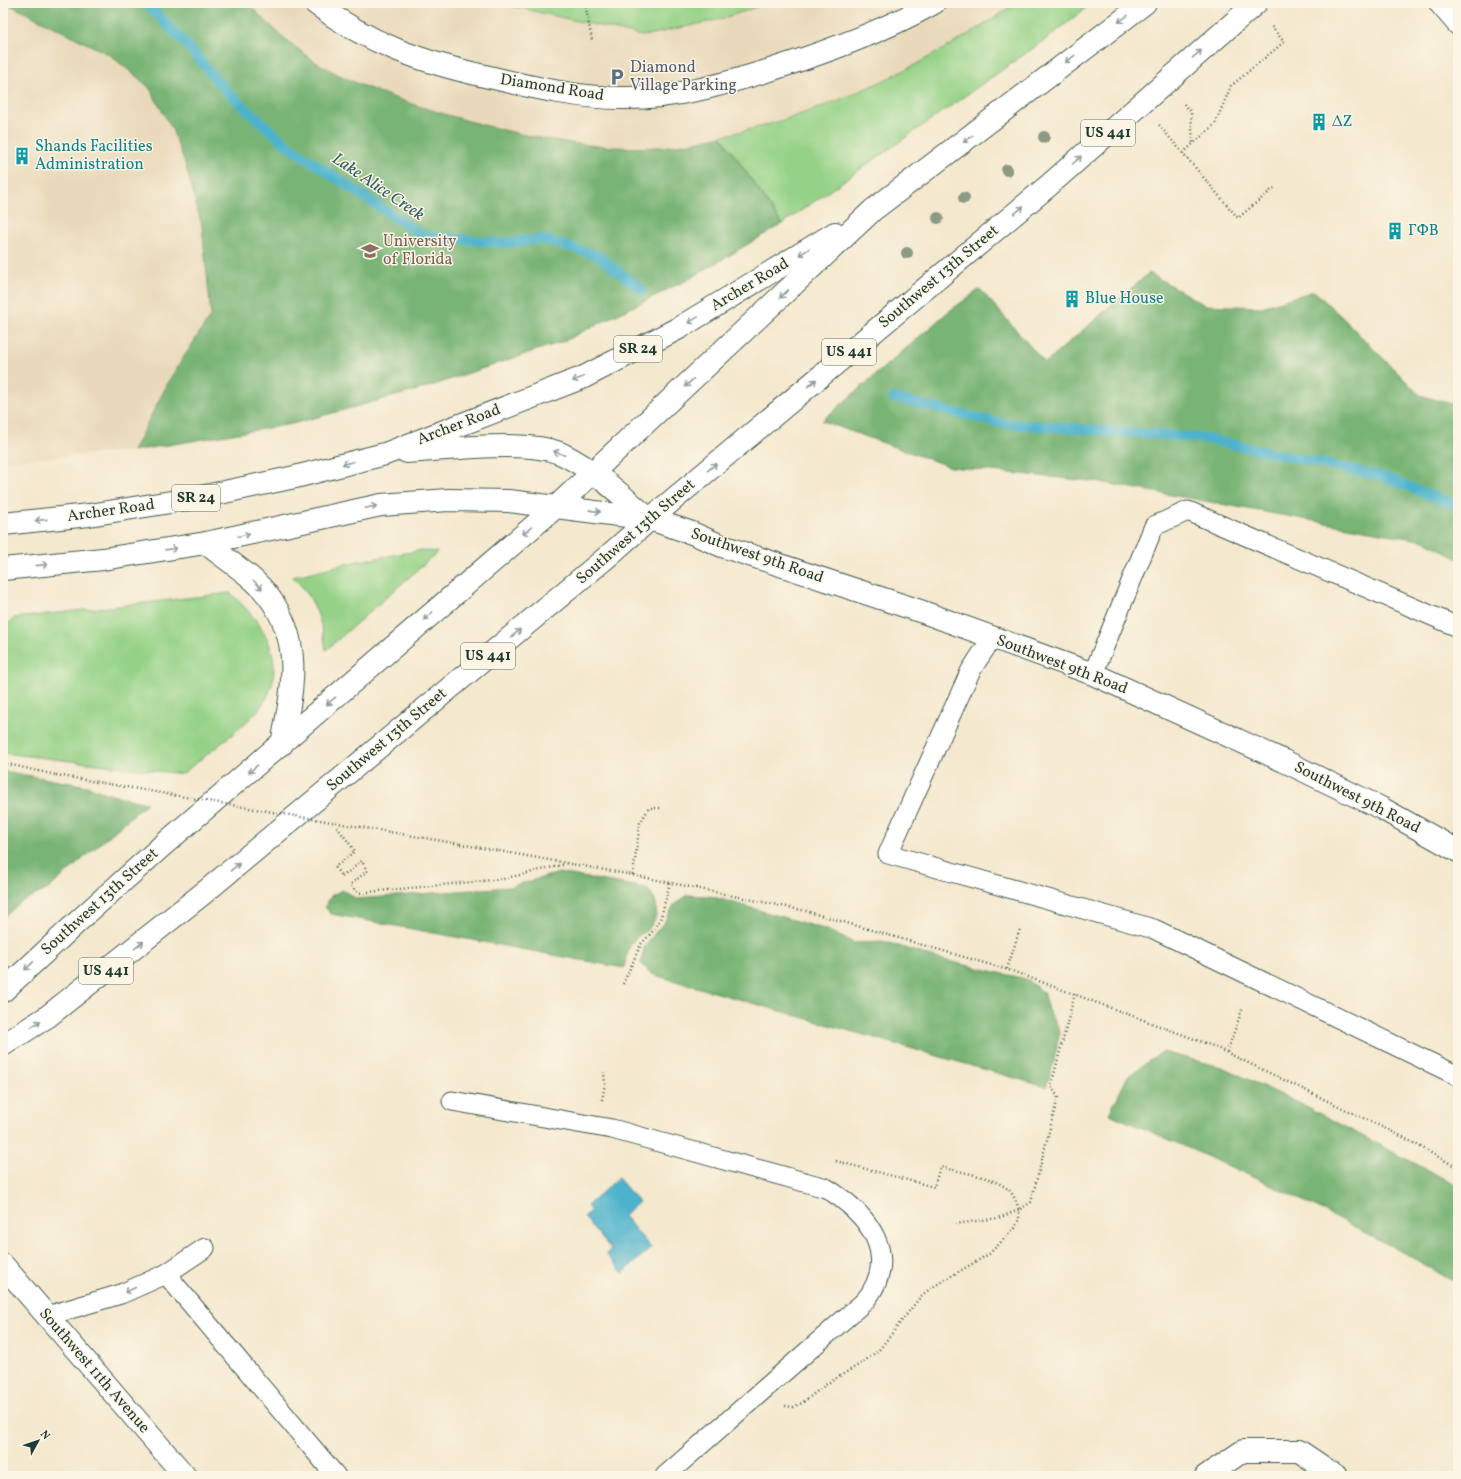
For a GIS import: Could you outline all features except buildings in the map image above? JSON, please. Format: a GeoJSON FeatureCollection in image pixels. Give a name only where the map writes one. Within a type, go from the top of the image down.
{"type":"FeatureCollection","features":[{"type":"Feature","properties":{"kind":"main road","name":"Diamond Road"},"geometry":{"type":"LineString","coordinates":[[315,3],[333,17],[370,39],[442,67],[565,93],[622,98],[668,96],[714,87],[818,55],[866,37],[904,20],[934,3]]}},
{"type":"Feature","properties":{"kind":"main road","name":"Southwest 13th Street"},"geometry":{"type":"LineString","coordinates":[[3,991],[85,914],[509,545],[557,506],[873,210],[1145,3]]}},
{"type":"Feature","properties":{"kind":"main road","name":"Southwest 13th Street"},"geometry":{"type":"LineString","coordinates":[[3,1045],[47,1017],[205,892],[607,557],[650,519],[1048,186],[1256,3]]}},
{"type":"Feature","properties":{"kind":"main road"},"geometry":{"type":"LineString","coordinates":[[1440,3],[1458,24]]}},
{"type":"Feature","properties":{"kind":"main road","name":"Archer Road"},"geometry":{"type":"LineString","coordinates":[[3,524],[89,515],[196,498],[295,477],[385,454],[584,377],[679,328],[873,210]]}},
{"type":"Feature","properties":{"kind":"main road"},"geometry":{"type":"LineString","coordinates":[[385,454],[513,446],[553,451],[593,472],[650,519]]}},
{"type":"Feature","properties":{"kind":"main road"},"geometry":{"type":"LineString","coordinates":[[3,569],[103,559],[206,543],[381,505],[448,500],[509,501],[650,519]]}},
{"type":"Feature","properties":{"kind":"main road","name":"Southwest 9th Road"},"geometry":{"type":"LineString","coordinates":[[650,519],[692,533],[722,546],[923,612],[1093,674],[1381,808],[1458,851]]}},
{"type":"Feature","properties":{"kind":"main road"},"geometry":{"type":"LineString","coordinates":[[206,543],[254,581],[268,596],[280,614],[292,652],[293,685],[282,744]]}},
{"type":"Feature","properties":{"kind":"main road","name":"Southwest 11th Avenue"},"geometry":{"type":"LineString","coordinates":[[3,1265],[185,1476]]}},
{"type":"Feature","properties":{"kind":"main road"},"geometry":{"type":"LineString","coordinates":[[1206,1476],[1243,1451],[1298,1451],[1336,1476]]}},
{"type":"Feature","properties":{"kind":"lane"},"geometry":{"type":"LineString","coordinates":[[1093,674],[1154,526],[1188,511],[1458,627]]}},
{"type":"Feature","properties":{"kind":"lane"},"geometry":{"type":"LineString","coordinates":[[992,638],[971,670],[888,854],[1154,929],[1458,1076]]}},
{"type":"Feature","properties":{"kind":"lane"},"geometry":{"type":"LineString","coordinates":[[452,1101],[612,1129],[826,1188],[854,1209],[874,1236],[880,1249],[882,1264],[880,1278],[865,1301],[666,1476]]}},
{"type":"Feature","properties":{"kind":"lane"},"geometry":{"type":"LineString","coordinates":[[47,1316],[121,1294],[166,1274],[205,1248]]}},
{"type":"Feature","properties":{"kind":"lane"},"geometry":{"type":"LineString","coordinates":[[166,1274],[336,1476]]}},
{"type":"Feature","properties":{"kind":"path"},"geometry":{"type":"LineString","coordinates":[[585,3],[592,41]]}},
{"type":"Feature","properties":{"kind":"path"},"geometry":{"type":"LineString","coordinates":[[1183,153],[1215,124],[1231,86],[1284,42],[1271,26]]}},
{"type":"Feature","properties":{"kind":"path"},"geometry":{"type":"LineString","coordinates":[[1183,102],[1191,112],[1193,145]]}},
{"type":"Feature","properties":{"kind":"path"},"geometry":{"type":"LineString","coordinates":[[1158,125],[1238,218],[1274,188]]}},
{"type":"Feature","properties":{"kind":"path"},"geometry":{"type":"LineString","coordinates":[[3,763],[56,775],[568,863],[670,882],[806,911],[1007,969],[1227,1052],[1404,1137],[1458,1168]]}},
{"type":"Feature","properties":{"kind":"path"},"geometry":{"type":"LineString","coordinates":[[633,875],[640,823],[649,808],[662,808]]}},
{"type":"Feature","properties":{"kind":"path"},"geometry":{"type":"LineString","coordinates":[[337,827],[355,851],[335,867],[342,877],[362,861],[366,871],[350,885],[358,893],[503,879],[568,863]]}},
{"type":"Feature","properties":{"kind":"path"},"geometry":{"type":"LineString","coordinates":[[623,984],[641,944],[655,929],[661,917],[670,882]]}},
{"type":"Feature","properties":{"kind":"path"},"geometry":{"type":"LineString","coordinates":[[1007,969],[1020,929]]}},
{"type":"Feature","properties":{"kind":"path"},"geometry":{"type":"LineString","coordinates":[[956,1224],[998,1218],[1019,1210],[1031,1202],[1058,1097],[1051,1086],[1075,994]]}},
{"type":"Feature","properties":{"kind":"path"},"geometry":{"type":"LineString","coordinates":[[1227,1052],[1243,1007]]}},
{"type":"Feature","properties":{"kind":"path"},"geometry":{"type":"LineString","coordinates":[[599,1103],[602,1100],[605,1084],[604,1072]]}},
{"type":"Feature","properties":{"kind":"path"},"geometry":{"type":"LineString","coordinates":[[602,1100],[610,1102]]}},
{"type":"Feature","properties":{"kind":"path"},"geometry":{"type":"LineString","coordinates":[[780,1402],[787,1407],[802,1403],[828,1383],[862,1363],[879,1350],[921,1296],[931,1288],[989,1254],[1015,1228],[1019,1219],[1019,1210],[1016,1201],[1009,1190],[995,1182],[971,1174],[940,1167],[934,1187],[834,1160]]}},
{"type":"Feature","properties":{"kind":"shaded area","name":"University of Florida"},"geometry":{"type":"Polygon","coordinates":[[[3,3],[1092,3],[1052,35],[782,224],[693,277],[564,341],[425,388],[292,424],[133,451],[3,461],[3,3]]]}},
{"type":"Feature","properties":{"kind":"green space"},"geometry":{"type":"Polygon","coordinates":[[[6,3],[247,3],[295,47],[326,68],[382,94],[467,121],[521,134],[576,144],[631,148],[658,147],[690,143],[721,136],[782,224],[693,277],[564,341],[425,388],[292,424],[133,451],[171,377],[211,315],[202,226],[185,163],[172,129],[149,87],[110,55],[6,3]]]}},
{"type":"Feature","properties":{"kind":"green space"},"geometry":{"type":"Polygon","coordinates":[[[498,3],[769,3],[721,19],[643,36],[498,3]]]}},
{"type":"Feature","properties":{"kind":"green space"},"geometry":{"type":"Polygon","coordinates":[[[1016,3],[1092,3],[1052,35],[782,224],[721,136],[763,126],[808,112],[870,87],[961,39],[1016,3]]]}},
{"type":"Feature","properties":{"kind":"green space"},"geometry":{"type":"Polygon","coordinates":[[[1149,273],[1205,305],[1261,307],[1314,291],[1420,395],[1458,406],[1458,559],[1425,541],[1099,482],[951,467],[822,421],[948,312],[980,289],[1045,363],[1149,273]]]}},
{"type":"Feature","properties":{"kind":"green space"},"geometry":{"type":"Polygon","coordinates":[[[422,550],[438,552],[326,650],[316,610],[306,592],[292,577],[348,563],[422,550]]]}},
{"type":"Feature","properties":{"kind":"green space"},"geometry":{"type":"Polygon","coordinates":[[[230,593],[252,615],[268,640],[274,669],[272,683],[266,699],[260,708],[240,728],[182,774],[3,753],[3,629],[14,618],[230,593]]]}},
{"type":"Feature","properties":{"kind":"green space"},"geometry":{"type":"Polygon","coordinates":[[[3,771],[87,786],[112,795],[147,803],[48,889],[21,902],[3,918],[3,771]]]}},
{"type":"Feature","properties":{"kind":"green space"},"geometry":{"type":"Polygon","coordinates":[[[559,873],[646,888],[653,896],[656,906],[656,917],[650,927],[631,944],[624,968],[331,914],[325,907],[331,896],[342,890],[357,899],[509,887],[559,873]]]}},
{"type":"Feature","properties":{"kind":"green space"},"geometry":{"type":"Polygon","coordinates":[[[687,895],[710,896],[827,930],[854,943],[886,942],[939,959],[1026,979],[1043,992],[1048,1010],[1060,1031],[1053,1065],[1046,1087],[651,974],[641,963],[644,947],[665,921],[674,905],[687,895]]]}},
{"type":"Feature","properties":{"kind":"green space"},"geometry":{"type":"Polygon","coordinates":[[[1162,1052],[1222,1067],[1305,1106],[1458,1186],[1458,1284],[1330,1214],[1198,1152],[1109,1114],[1128,1076],[1162,1052]]]}},
{"type":"Feature","properties":{"kind":"water"},"geometry":{"type":"Polygon","coordinates":[[[618,1178],[639,1202],[624,1216],[651,1248],[623,1273],[606,1254],[611,1249],[584,1217],[591,1211],[587,1206],[618,1178]]]}},
{"type":"Feature","properties":{"kind":"waterway","name":"Lake Alice Creek"},"geometry":{"type":"LineString","coordinates":[[146,3],[188,46],[225,90],[287,145],[423,236],[504,243],[542,239],[597,255],[642,290]]}},
{"type":"Feature","properties":{"kind":"waterway"},"geometry":{"type":"LineString","coordinates":[[894,398],[1000,423],[1203,438],[1384,477],[1458,506]]}},
{"type":"Feature","properties":{"kind":"place","name":"Diamond Village Parking"},"geometry":{"type":"Point","coordinates":[617,77]}},
{"type":"Feature","properties":{"kind":"place","name":"ΔΖ"},"geometry":{"type":"Point","coordinates":[1319,122]}},
{"type":"Feature","properties":{"kind":"place","name":"Shands Facilities Administration"},"geometry":{"type":"Point","coordinates":[22,156]}},
{"type":"Feature","properties":{"kind":"place","name":"ΓΦΒ"},"geometry":{"type":"Point","coordinates":[1395,231]}},
{"type":"Feature","properties":{"kind":"place","name":"University of Florida"},"geometry":{"type":"Point","coordinates":[370,251]}},
{"type":"Feature","properties":{"kind":"place","name":"Blue House"},"geometry":{"type":"Point","coordinates":[1072,299]}}]}
